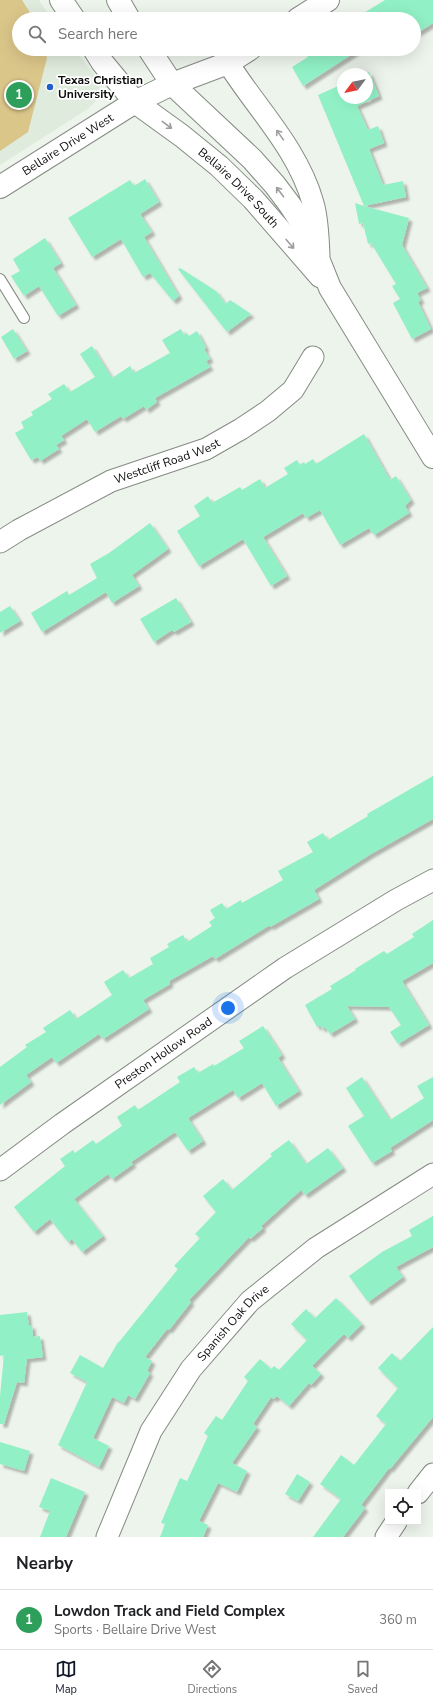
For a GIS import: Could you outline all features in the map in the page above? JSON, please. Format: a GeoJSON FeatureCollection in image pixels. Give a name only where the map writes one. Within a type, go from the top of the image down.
{"type":"FeatureCollection","features":[{"type":"Feature","properties":{"kind":"main road"},"geometry":{"type":"LineString","coordinates":[[61,0],[69,12]]}},
{"type":"Feature","properties":{"kind":"main road"},"geometry":{"type":"LineString","coordinates":[[118,0],[125,12]]}},
{"type":"Feature","properties":{"kind":"main road"},"geometry":{"type":"LineString","coordinates":[[309,12],[328,0]]}},
{"type":"Feature","properties":{"kind":"main road","name":"Bellaire Drive South"},"geometry":{"type":"LineString","coordinates":[[98,56],[135,102],[182,136],[219,166],[253,199],[330,288],[433,457]]}},
{"type":"Feature","properties":{"kind":"main road","name":"Bellaire Drive South"},"geometry":{"type":"LineString","coordinates":[[154,56],[172,84],[252,160],[275,185],[307,231],[330,288]]}},
{"type":"Feature","properties":{"kind":"main road","name":"Bellaire Drive West"},"geometry":{"type":"LineString","coordinates":[[0,187],[135,102],[172,84],[228,63],[239,56]]}},
{"type":"Feature","properties":{"kind":"street","name":"Bellaire Drive South"},"geometry":{"type":"LineString","coordinates":[[228,63],[253,100],[277,131],[300,168],[310,192],[317,218],[320,263]]}},
{"type":"Feature","properties":{"kind":"street","name":"Westcliff Road West"},"geometry":{"type":"LineString","coordinates":[[0,542],[19,530],[111,481],[206,449],[241,429],[268,412],[292,390],[313,357]]}},
{"type":"Feature","properties":{"kind":"street","name":"Preston Hollow Road"},"geometry":{"type":"LineString","coordinates":[[0,1170],[62,1124],[285,968],[396,900],[433,880]]}},
{"type":"Feature","properties":{"kind":"street","name":"Spanish Oak Drive"},"geometry":{"type":"LineString","coordinates":[[108,1537],[151,1431],[191,1369],[250,1301],[316,1248],[433,1174]]}},
{"type":"Feature","properties":{"kind":"street"},"geometry":{"type":"LineString","coordinates":[[421,1489],[433,1474]]}},
{"type":"Feature","properties":{"kind":"street"},"geometry":{"type":"LineString","coordinates":[[386,1537],[394,1525]]}},
{"type":"Feature","properties":{"kind":"lane"},"geometry":{"type":"LineString","coordinates":[[0,279],[24,318]]}},
{"type":"Feature","properties":{"kind":"shaded area","name":"Texas Christian University"},"geometry":{"type":"Polygon","coordinates":[[[0,0],[39,0],[47,12],[12,12],[12,56],[80,56],[99,80],[101,95],[89,108],[0,165],[0,0]]]}},
{"type":"Feature","properties":{"kind":"shaded area"},"geometry":{"type":"Polygon","coordinates":[[[0,0],[22,0],[30,12],[12,12],[12,56],[46,56],[47,58],[28,132],[0,151],[0,0]]]}},
{"type":"Feature","properties":{"kind":"building"},"geometry":{"type":"Polygon","coordinates":[[[385,0],[433,0],[433,23],[421,31],[421,12],[365,12],[385,0]]]}},
{"type":"Feature","properties":{"kind":"building"},"geometry":{"type":"Polygon","coordinates":[[[349,56],[303,86],[292,67],[308,57],[349,56]]]}},
{"type":"Feature","properties":{"kind":"building"},"geometry":{"type":"Polygon","coordinates":[[[373,82],[379,96],[373,99],[373,82]]]}},
{"type":"Feature","properties":{"kind":"building"},"geometry":{"type":"Polygon","coordinates":[[[337,87],[337,104],[361,104],[357,106],[368,130],[378,126],[384,143],[369,149],[383,185],[403,181],[406,197],[364,206],[318,95],[337,87]]]}},
{"type":"Feature","properties":{"kind":"building"},"geometry":{"type":"Polygon","coordinates":[[[145,179],[159,202],[140,214],[152,232],[144,237],[179,296],[173,301],[150,273],[143,277],[121,239],[92,257],[68,218],[130,180],[134,186],[145,179]]]}},
{"type":"Feature","properties":{"kind":"building"},"geometry":{"type":"Polygon","coordinates":[[[355,203],[409,218],[402,245],[427,288],[417,293],[421,300],[418,302],[431,329],[412,339],[393,303],[400,299],[392,286],[396,284],[371,243],[368,244],[363,223],[359,224],[355,203]]]}},
{"type":"Feature","properties":{"kind":"building"},"geometry":{"type":"Polygon","coordinates":[[[45,238],[61,263],[53,268],[76,305],[58,316],[39,286],[24,296],[11,276],[20,271],[13,259],[45,238]]]}},
{"type":"Feature","properties":{"kind":"building"},"geometry":{"type":"Polygon","coordinates":[[[180,268],[216,291],[226,304],[230,300],[251,314],[227,332],[178,269],[180,268]]]}},
{"type":"Feature","properties":{"kind":"building"},"geometry":{"type":"Polygon","coordinates":[[[13,329],[27,351],[14,359],[1,337],[13,329]]]}},
{"type":"Feature","properties":{"kind":"building"},"geometry":{"type":"Polygon","coordinates":[[[181,329],[184,335],[187,333],[189,336],[197,331],[206,348],[204,349],[210,359],[206,361],[210,367],[155,398],[157,402],[146,410],[144,406],[123,419],[121,416],[95,432],[87,419],[61,436],[64,440],[56,445],[59,449],[40,461],[38,457],[31,460],[15,433],[24,428],[21,422],[33,415],[31,412],[52,399],[48,394],[64,384],[70,392],[95,377],[80,354],[92,346],[112,378],[130,366],[134,373],[170,353],[162,340],[181,329]]]}},
{"type":"Feature","properties":{"kind":"building"},"geometry":{"type":"Polygon","coordinates":[[[364,434],[390,480],[396,476],[411,500],[405,506],[409,513],[374,535],[369,528],[340,545],[320,510],[306,518],[303,513],[263,537],[287,576],[271,586],[243,539],[199,566],[177,531],[200,516],[194,506],[208,496],[212,503],[240,487],[242,490],[260,479],[265,488],[288,474],[284,468],[297,460],[300,465],[313,459],[316,464],[364,434]]]}},
{"type":"Feature","properties":{"kind":"building"},"geometry":{"type":"Polygon","coordinates":[[[150,523],[168,549],[132,575],[139,586],[112,603],[106,592],[42,632],[31,613],[67,591],[69,595],[97,578],[90,564],[109,553],[150,523]]]}},
{"type":"Feature","properties":{"kind":"building"},"geometry":{"type":"Polygon","coordinates":[[[176,598],[191,622],[174,632],[172,630],[154,642],[140,619],[176,598]]]}},
{"type":"Feature","properties":{"kind":"building"},"geometry":{"type":"Polygon","coordinates":[[[10,606],[20,621],[0,633],[0,612],[10,606]]]}},
{"type":"Feature","properties":{"kind":"building"},"geometry":{"type":"Polygon","coordinates":[[[433,776],[433,819],[371,854],[314,890],[319,899],[270,927],[270,925],[215,959],[213,956],[169,981],[170,984],[143,1000],[149,1009],[103,1039],[99,1034],[56,1063],[52,1057],[26,1075],[31,1082],[0,1105],[0,1067],[27,1047],[25,1045],[46,1032],[43,1028],[70,1010],[76,1019],[112,995],[104,982],[123,970],[129,978],[153,964],[150,958],[169,947],[167,944],[183,935],[187,942],[212,926],[209,922],[215,918],[210,910],[222,903],[226,909],[241,900],[242,903],[283,880],[278,871],[313,852],[307,842],[323,833],[328,840],[368,816],[367,814],[433,776]]]}},
{"type":"Feature","properties":{"kind":"building"},"geometry":{"type":"Polygon","coordinates":[[[433,920],[433,963],[402,981],[429,1025],[398,1044],[390,1032],[401,1025],[389,1007],[347,1006],[355,1019],[330,1034],[325,1027],[322,1029],[320,1025],[317,1027],[305,1005],[332,989],[330,986],[356,970],[355,969],[384,951],[387,954],[414,937],[412,934],[433,920]]]}},
{"type":"Feature","properties":{"kind":"building"},"geometry":{"type":"Polygon","coordinates":[[[263,1026],[282,1055],[278,1058],[299,1091],[276,1106],[262,1083],[238,1098],[233,1090],[188,1118],[203,1141],[188,1151],[175,1132],[131,1162],[133,1164],[112,1179],[108,1174],[74,1199],[103,1236],[82,1252],[72,1239],[68,1242],[50,1219],[34,1232],[14,1207],[65,1166],[60,1159],[73,1150],[75,1153],[93,1140],[96,1144],[122,1126],[117,1117],[135,1105],[138,1110],[180,1082],[177,1077],[194,1067],[198,1073],[213,1064],[214,1066],[244,1048],[239,1041],[263,1026]]]}},
{"type":"Feature","properties":{"kind":"building"},"geometry":{"type":"Polygon","coordinates":[[[362,1077],[390,1120],[424,1098],[417,1086],[433,1077],[433,1120],[390,1148],[392,1151],[372,1163],[348,1126],[364,1116],[346,1088],[362,1077]]]}},
{"type":"Feature","properties":{"kind":"building"},"geometry":{"type":"Polygon","coordinates":[[[289,1140],[306,1164],[328,1148],[343,1168],[305,1195],[301,1190],[261,1226],[263,1228],[250,1239],[249,1237],[189,1300],[191,1302],[145,1357],[152,1361],[147,1371],[150,1373],[135,1399],[128,1395],[124,1403],[112,1397],[93,1438],[109,1446],[99,1467],[58,1445],[87,1382],[70,1373],[80,1355],[103,1368],[118,1342],[178,1269],[174,1266],[200,1238],[195,1234],[216,1212],[203,1196],[223,1179],[232,1190],[272,1156],[270,1154],[289,1140]]]}},
{"type":"Feature","properties":{"kind":"building"},"geometry":{"type":"Polygon","coordinates":[[[433,1216],[433,1247],[396,1267],[403,1277],[368,1302],[349,1276],[382,1252],[412,1236],[409,1230],[433,1216]]]}},
{"type":"Feature","properties":{"kind":"building"},"geometry":{"type":"Polygon","coordinates":[[[336,1298],[362,1324],[348,1338],[344,1334],[312,1366],[321,1374],[311,1385],[309,1383],[289,1406],[277,1396],[274,1399],[271,1397],[253,1424],[257,1427],[232,1463],[247,1471],[237,1492],[218,1483],[199,1521],[208,1525],[203,1537],[160,1537],[165,1524],[161,1523],[180,1478],[187,1481],[208,1436],[204,1433],[216,1416],[222,1420],[248,1381],[244,1377],[260,1359],[271,1369],[274,1366],[279,1370],[307,1340],[291,1324],[306,1309],[315,1318],[336,1298]]]}},
{"type":"Feature","properties":{"kind":"building"},"geometry":{"type":"Polygon","coordinates":[[[27,1312],[29,1326],[32,1325],[33,1337],[40,1336],[43,1357],[27,1359],[24,1383],[17,1382],[4,1424],[0,1424],[0,1396],[4,1355],[0,1356],[0,1315],[27,1312]]]}},
{"type":"Feature","properties":{"kind":"building"},"geometry":{"type":"Polygon","coordinates":[[[433,1327],[433,1417],[390,1469],[389,1468],[361,1505],[365,1508],[343,1537],[313,1537],[341,1499],[320,1484],[341,1455],[354,1465],[386,1424],[376,1416],[398,1388],[378,1368],[392,1353],[400,1361],[433,1327]]]}},
{"type":"Feature","properties":{"kind":"building"},"geometry":{"type":"Polygon","coordinates":[[[0,1442],[30,1451],[24,1471],[0,1464],[0,1442]]]}},
{"type":"Feature","properties":{"kind":"building"},"geometry":{"type":"Polygon","coordinates":[[[297,1474],[310,1482],[298,1501],[285,1494],[297,1474]]]}},
{"type":"Feature","properties":{"kind":"building"},"geometry":{"type":"Polygon","coordinates":[[[51,1478],[85,1492],[66,1537],[40,1537],[50,1511],[39,1507],[51,1478]]]}},
{"type":"Feature","properties":{"kind":"place","name":"Texas Christian University"},"geometry":{"type":"Point","coordinates":[50,87]}},
{"type":"Feature","properties":{"kind":"place","name":"Lowdon Track and Field Complex"},"geometry":{"type":"Point","coordinates":[19,95]}}]}
